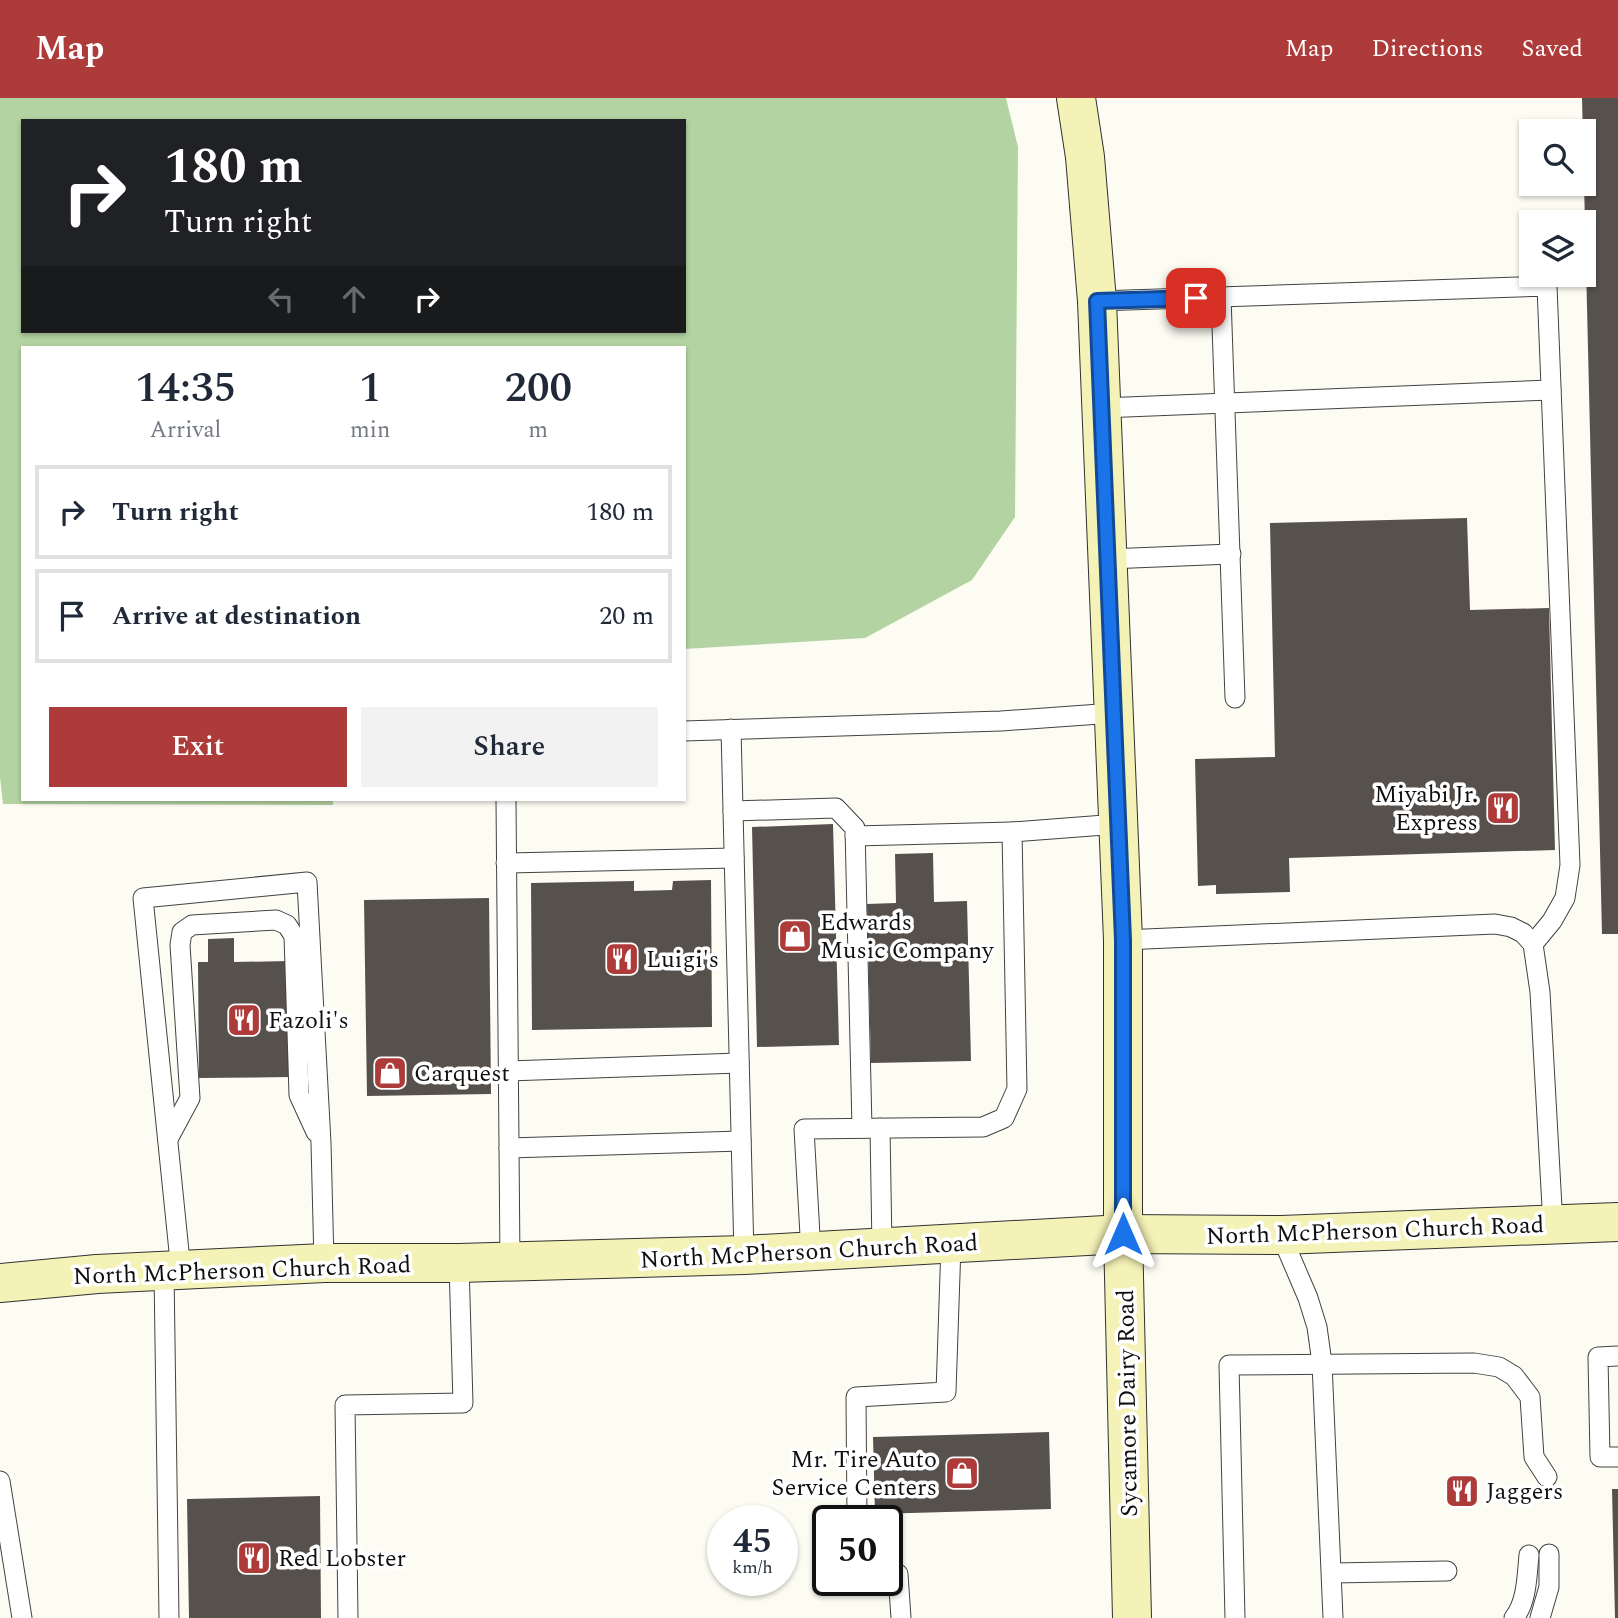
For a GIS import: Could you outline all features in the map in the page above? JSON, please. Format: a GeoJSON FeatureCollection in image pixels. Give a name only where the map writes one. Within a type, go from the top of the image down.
{"type":"FeatureCollection","features":[{"type":"Feature","properties":{"kind":"main road","name":"Sycamore Dairy Road"},"geometry":{"type":"LineString","coordinates":[[1076,98],[1085,157],[1097,301],[1123,940],[1123,1234],[1132,1618]]}},
{"type":"Feature","properties":{"kind":"main road","name":"North McPherson Church Road"},"geometry":{"type":"LineString","coordinates":[[0,1283],[97,1274],[324,1263],[510,1262],[811,1253],[1123,1234],[1281,1235],[1618,1222]]}},
{"type":"Feature","properties":{"kind":"lane"},"geometry":{"type":"LineString","coordinates":[[1097,301],[1547,286],[1570,865],[1565,898],[1552,921],[1533,944]]}},
{"type":"Feature","properties":{"kind":"lane"},"geometry":{"type":"LineString","coordinates":[[1221,297],[1235,698]]}},
{"type":"Feature","properties":{"kind":"lane"},"geometry":{"type":"LineString","coordinates":[[1101,408],[1552,390]]}},
{"type":"Feature","properties":{"kind":"lane"},"geometry":{"type":"LineString","coordinates":[[1108,559],[1231,554]]}},
{"type":"Feature","properties":{"kind":"lane"},"geometry":{"type":"LineString","coordinates":[[686,731],[1001,721],[1114,713]]}},
{"type":"Feature","properties":{"kind":"lane"},"geometry":{"type":"LineString","coordinates":[[731,729],[744,1255]]}},
{"type":"Feature","properties":{"kind":"lane"},"geometry":{"type":"LineString","coordinates":[[506,801],[510,1262]]}},
{"type":"Feature","properties":{"kind":"lane"},"geometry":{"type":"LineString","coordinates":[[733,811],[836,808],[855,828],[871,1128],[882,1248]]}},
{"type":"Feature","properties":{"kind":"lane"},"geometry":{"type":"LineString","coordinates":[[855,836],[1012,832],[1118,824]]}},
{"type":"Feature","properties":{"kind":"lane"},"geometry":{"type":"LineString","coordinates":[[811,1253],[804,1129],[983,1127],[1004,1118],[1017,1089],[1012,832]]}},
{"type":"Feature","properties":{"kind":"lane"},"geometry":{"type":"LineString","coordinates":[[506,863],[734,858]]}},
{"type":"Feature","properties":{"kind":"lane"},"geometry":{"type":"LineString","coordinates":[[169,1618],[173,1272],[168,1139],[143,898],[307,882],[321,1143],[324,1263]]}},
{"type":"Feature","properties":{"kind":"lane"},"geometry":{"type":"LineString","coordinates":[[168,1139],[190,1098],[180,945],[182,932],[192,925],[276,920],[287,925],[294,936],[299,1095],[321,1143]]}},
{"type":"Feature","properties":{"kind":"lane"},"geometry":{"type":"LineString","coordinates":[[1123,940],[1495,924],[1523,933],[1533,944],[1540,992],[1553,1225]]}},
{"type":"Feature","properties":{"kind":"lane"},"geometry":{"type":"LineString","coordinates":[[508,1071],[739,1063]]}},
{"type":"Feature","properties":{"kind":"lane"},"geometry":{"type":"LineString","coordinates":[[509,1148],[741,1141]]}},
{"type":"Feature","properties":{"kind":"lane"},"geometry":{"type":"LineString","coordinates":[[1281,1235],[1317,1326],[1322,1363],[1333,1618]]}},
{"type":"Feature","properties":{"kind":"lane"},"geometry":{"type":"LineString","coordinates":[[857,1505],[856,1397],[946,1392],[951,1245]]}},
{"type":"Feature","properties":{"kind":"lane"},"geometry":{"type":"LineString","coordinates":[[348,1618],[345,1405],[463,1403],[459,1263]]}},
{"type":"Feature","properties":{"kind":"lane"},"geometry":{"type":"LineString","coordinates":[[1618,1356],[1598,1357],[1600,1457],[1618,1457]]}},
{"type":"Feature","properties":{"kind":"lane"},"geometry":{"type":"LineString","coordinates":[[1235,1618],[1229,1365],[1474,1363],[1499,1367],[1514,1377],[1530,1397],[1534,1457],[1527,1477]]}},
{"type":"Feature","properties":{"kind":"lane"},"geometry":{"type":"LineString","coordinates":[[1534,1457],[1547,1477]]}},
{"type":"Feature","properties":{"kind":"lane"},"geometry":{"type":"LineString","coordinates":[[0,1481],[22,1618]]}},
{"type":"Feature","properties":{"kind":"lane"},"geometry":{"type":"LineString","coordinates":[[1514,1618],[1518,1614],[1539,1555],[1549,1587],[1541,1618]]}},
{"type":"Feature","properties":{"kind":"lane"},"geometry":{"type":"LineString","coordinates":[[1332,1573],[1447,1571]]}},
{"type":"Feature","properties":{"kind":"lane"},"geometry":{"type":"LineString","coordinates":[[900,1596],[901,1618]]}},
{"type":"Feature","properties":{"kind":"green space"},"geometry":{"type":"Polygon","coordinates":[[[0,98],[1006,98],[1018,147],[1015,517],[972,580],[865,638],[686,649],[686,346],[21,346],[21,801],[333,801],[333,805],[3,804],[0,777],[0,98]]]}},
{"type":"Feature","properties":{"kind":"building"},"geometry":{"type":"Polygon","coordinates":[[[1582,98],[1618,98],[1618,934],[1602,934],[1587,287],[1596,287],[1596,210],[1585,210],[1584,196],[1596,196],[1596,119],[1583,119],[1582,98]]]}},
{"type":"Feature","properties":{"kind":"building"},"geometry":{"type":"Polygon","coordinates":[[[1467,518],[1470,610],[1549,608],[1555,850],[1289,858],[1290,892],[1216,894],[1216,885],[1198,886],[1195,759],[1275,757],[1270,523],[1467,518]]]}},
{"type":"Feature","properties":{"kind":"building","name":"Edwards Music Company"},"geometry":{"type":"Polygon","coordinates":[[[833,824],[839,1045],[757,1047],[752,827],[833,824]]]}},
{"type":"Feature","properties":{"kind":"building"},"geometry":{"type":"Polygon","coordinates":[[[933,853],[934,902],[967,901],[971,1061],[871,1063],[867,904],[896,903],[895,854],[933,853]]]}},
{"type":"Feature","properties":{"kind":"building","name":"Luigi's"},"geometry":{"type":"Polygon","coordinates":[[[711,880],[712,1027],[532,1030],[531,883],[634,881],[634,891],[672,890],[673,881],[711,880]]]}},
{"type":"Feature","properties":{"kind":"building"},"geometry":{"type":"Polygon","coordinates":[[[489,898],[491,1094],[367,1096],[364,900],[489,898]]]}},
{"type":"Feature","properties":{"kind":"building","name":"Fazoli's"},"geometry":{"type":"Polygon","coordinates":[[[234,938],[234,962],[289,961],[291,1077],[199,1078],[198,962],[208,962],[208,939],[234,938]]]}},
{"type":"Feature","properties":{"kind":"building","name":"Mr. Tire Auto Service Centers"},"geometry":{"type":"Polygon","coordinates":[[[1049,1432],[1051,1509],[903,1513],[903,1505],[875,1505],[873,1437],[1049,1432]]]}},
{"type":"Feature","properties":{"kind":"building"},"geometry":{"type":"Polygon","coordinates":[[[1612,1489],[1618,1489],[1618,1618],[1615,1618],[1612,1489]]]}},
{"type":"Feature","properties":{"kind":"building","name":"Red Lobster"},"geometry":{"type":"Polygon","coordinates":[[[320,1496],[321,1618],[189,1618],[187,1499],[320,1496]]]}},
{"type":"Feature","properties":{"kind":"place","name":"Miyabi Jr. Express"},"geometry":{"type":"Point","coordinates":[1503,808]}},
{"type":"Feature","properties":{"kind":"place","name":"Edwards Music Company"},"geometry":{"type":"Point","coordinates":[795,936]}},
{"type":"Feature","properties":{"kind":"place","name":"Luigi's"},"geometry":{"type":"Point","coordinates":[622,959]}},
{"type":"Feature","properties":{"kind":"place","name":"Fazoli's"},"geometry":{"type":"Point","coordinates":[244,1020]}},
{"type":"Feature","properties":{"kind":"place","name":"Carquest"},"geometry":{"type":"Point","coordinates":[390,1073]}},
{"type":"Feature","properties":{"kind":"place","name":"Mr. Tire Auto Service Centers"},"geometry":{"type":"Point","coordinates":[962,1473]}},
{"type":"Feature","properties":{"kind":"place","name":"Jaggers"},"geometry":{"type":"Point","coordinates":[1462,1491]}},
{"type":"Feature","properties":{"kind":"place","name":"Red Lobster"},"geometry":{"type":"Point","coordinates":[254,1558]}},
{"type":"Feature","properties":{"kind":"route"},"geometry":{"type":"LineString","coordinates":[[1123,1234],[1123,940],[1097,301],[1196,298]]}}]}
